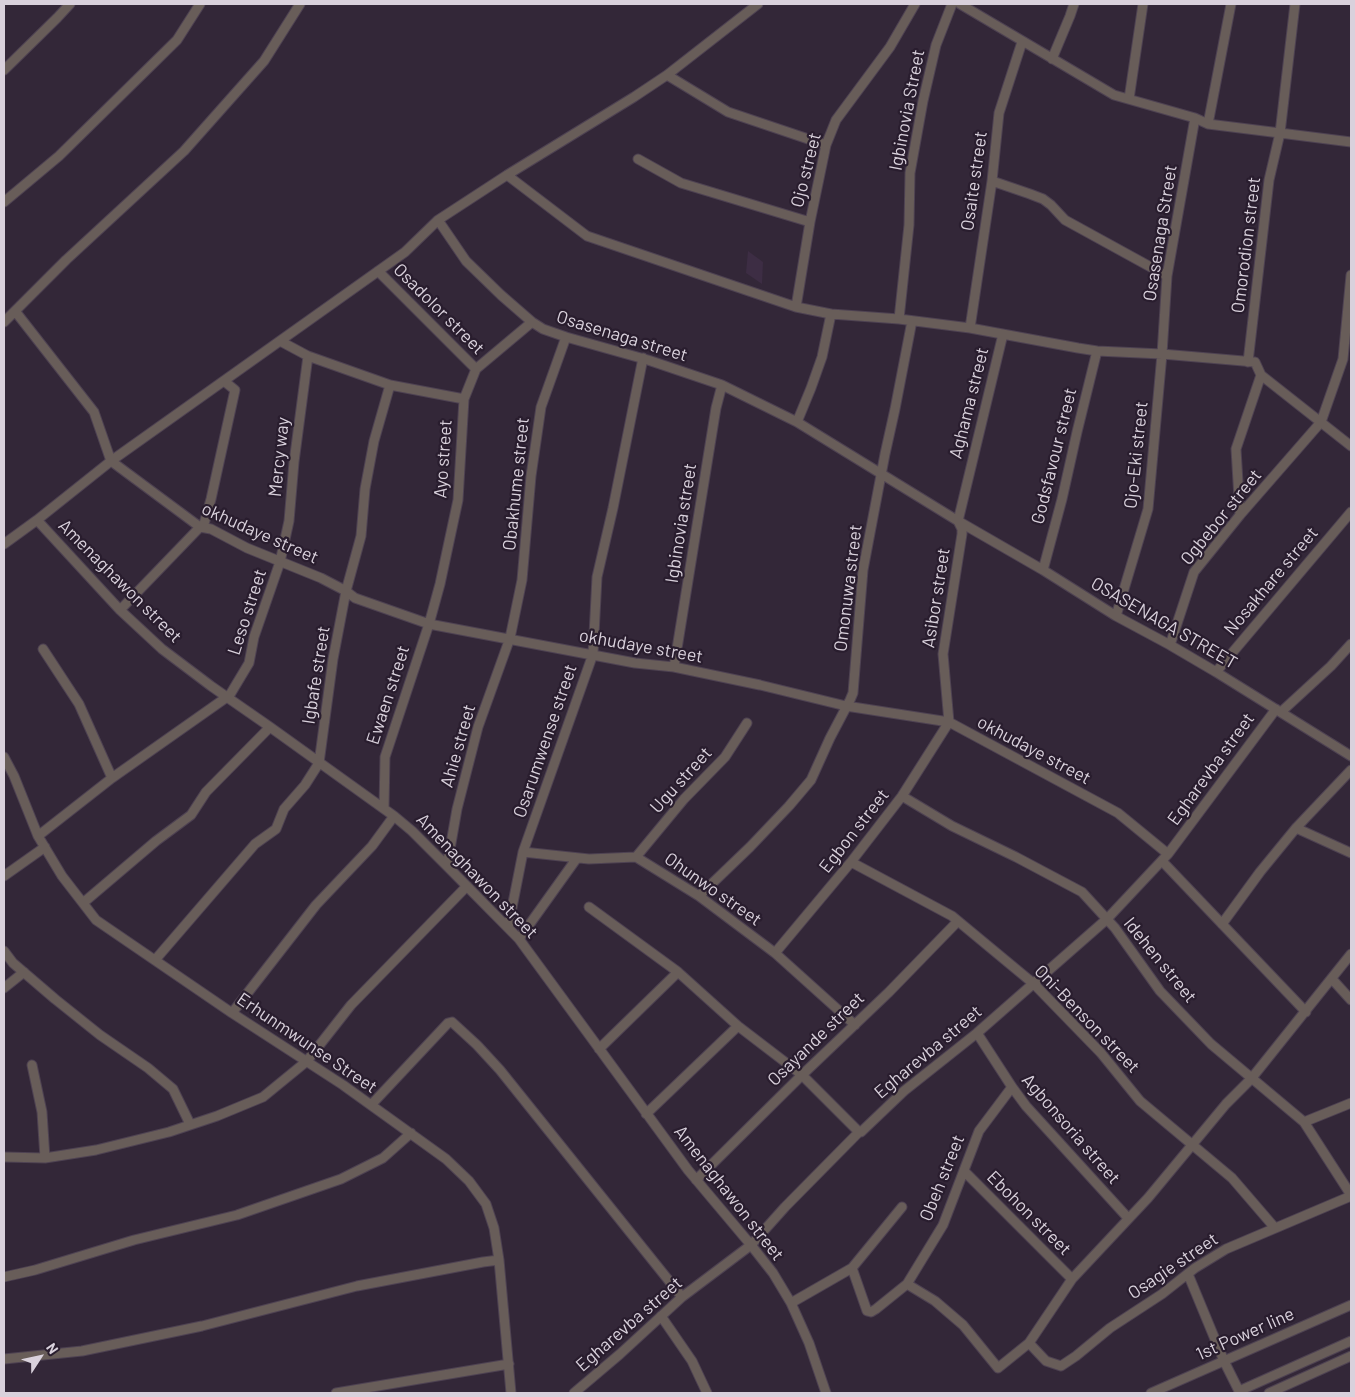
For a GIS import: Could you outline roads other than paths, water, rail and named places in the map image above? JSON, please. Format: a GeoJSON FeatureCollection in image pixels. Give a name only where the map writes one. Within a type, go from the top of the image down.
{"type":"FeatureCollection","features":[{"type":"Feature","properties":{"kind":"street"},"geometry":{"type":"LineString","coordinates":[[4,70],[70,4]]}},
{"type":"Feature","properties":{"kind":"street"},"geometry":{"type":"LineString","coordinates":[[4,202],[59,156],[177,40],[200,4]]}},
{"type":"Feature","properties":{"kind":"street"},"geometry":{"type":"LineString","coordinates":[[4,322],[66,260],[184,151],[264,61],[300,4]]}},
{"type":"Feature","properties":{"kind":"street"},"geometry":{"type":"LineString","coordinates":[[4,544],[110,461],[405,252],[438,220],[634,97],[666,75],[755,4]]}},
{"type":"Feature","properties":{"kind":"street","name":"Ojo street"},"geometry":{"type":"LineString","coordinates":[[796,307],[810,222],[826,145],[836,120],[890,47],[915,4]]}},
{"type":"Feature","properties":{"kind":"street","name":"Igbinovia Street"},"geometry":{"type":"LineString","coordinates":[[899,319],[909,225],[910,173],[923,101],[936,46],[952,4]]}},
{"type":"Feature","properties":{"kind":"street"},"geometry":{"type":"LineString","coordinates":[[960,4],[1022,42],[1114,94],[1129,100],[1195,118],[1208,124],[1351,142]]}},
{"type":"Feature","properties":{"kind":"street"},"geometry":{"type":"LineString","coordinates":[[1052,59],[1074,4]]}},
{"type":"Feature","properties":{"kind":"street"},"geometry":{"type":"LineString","coordinates":[[1129,100],[1143,4]]}},
{"type":"Feature","properties":{"kind":"street"},"geometry":{"type":"LineString","coordinates":[[1208,124],[1231,4]]}},
{"type":"Feature","properties":{"kind":"street","name":"Omorodion street"},"geometry":{"type":"LineString","coordinates":[[1248,362],[1269,180],[1280,133],[1295,4]]}},
{"type":"Feature","properties":{"kind":"street","name":"Osaite street"},"geometry":{"type":"LineString","coordinates":[[970,328],[992,181],[1000,112],[1022,42]]}},
{"type":"Feature","properties":{"kind":"street"},"geometry":{"type":"LineString","coordinates":[[666,75],[728,112],[826,145]]}},
{"type":"Feature","properties":{"kind":"street","name":"Osasenaga Street"},"geometry":{"type":"LineString","coordinates":[[1162,354],[1167,276],[1195,118]]}},
{"type":"Feature","properties":{"kind":"street"},"geometry":{"type":"LineString","coordinates":[[638,159],[681,183],[810,222]]}},
{"type":"Feature","properties":{"kind":"street"},"geometry":{"type":"LineString","coordinates":[[507,175],[587,236],[796,307],[831,314],[899,319],[970,328],[1097,351],[1162,354],[1255,362],[1261,375],[1351,446]]}},
{"type":"Feature","properties":{"kind":"street"},"geometry":{"type":"LineString","coordinates":[[992,181],[1043,199],[1066,220],[1167,276]]}},
{"type":"Feature","properties":{"kind":"street","name":"Osasenaga street"},"geometry":{"type":"LineString","coordinates":[[438,220],[466,261],[501,295],[532,322],[544,329],[643,358],[722,385],[797,422],[881,474]]}},
{"type":"Feature","properties":{"kind":"street","name":"Osadolor street"},"geometry":{"type":"LineString","coordinates":[[378,271],[476,369]]}},
{"type":"Feature","properties":{"kind":"street"},"geometry":{"type":"LineString","coordinates":[[1320,422],[1343,358],[1351,275]]}},
{"type":"Feature","properties":{"kind":"street"},"geometry":{"type":"LineString","coordinates":[[15,311],[94,412],[110,461]]}},
{"type":"Feature","properties":{"kind":"street"},"geometry":{"type":"LineString","coordinates":[[797,422],[822,357],[831,314]]}},
{"type":"Feature","properties":{"kind":"street","name":"Omonuwa street"},"geometry":{"type":"LineString","coordinates":[[699,896],[757,840],[811,780],[850,700],[863,570],[912,321]]}},
{"type":"Feature","properties":{"kind":"street","name":"Ayo street"},"geometry":{"type":"LineString","coordinates":[[429,624],[440,584],[458,500],[464,399],[476,369],[532,322]]}},
{"type":"Feature","properties":{"kind":"street","name":"Aghama street"},"geometry":{"type":"LineString","coordinates":[[967,480],[1002,334]]}},
{"type":"Feature","properties":{"kind":"street","name":"Obakhume street"},"geometry":{"type":"LineString","coordinates":[[510,638],[522,580],[531,476],[541,407],[566,337]]}},
{"type":"Feature","properties":{"kind":"street"},"geometry":{"type":"LineString","coordinates":[[280,340],[308,356],[390,386],[464,399]]}},
{"type":"Feature","properties":{"kind":"street","name":"Godsfavour street"},"geometry":{"type":"LineString","coordinates":[[1043,570],[1097,351]]}},
{"type":"Feature","properties":{"kind":"street","name":"Ojo-Eki street"},"geometry":{"type":"LineString","coordinates":[[1116,616],[1148,509],[1162,354]]}},
{"type":"Feature","properties":{"kind":"street","name":"Mercy way"},"geometry":{"type":"LineString","coordinates":[[280,562],[289,521],[294,462],[308,356]]}},
{"type":"Feature","properties":{"kind":"street","name":"Osarumwense street"},"geometry":{"type":"LineString","coordinates":[[508,928],[523,852],[593,654],[597,577],[643,358]]}},
{"type":"Feature","properties":{"kind":"street"},"geometry":{"type":"LineString","coordinates":[[1240,515],[1236,449],[1261,375]]}},
{"type":"Feature","properties":{"kind":"street"},"geometry":{"type":"LineString","coordinates":[[120,610],[204,524],[235,390],[224,381]]}},
{"type":"Feature","properties":{"kind":"street","name":"Igbinovia street"},"geometry":{"type":"LineString","coordinates":[[674,666],[716,408],[722,385]]}},
{"type":"Feature","properties":{"kind":"street","name":"Igbafe street"},"geometry":{"type":"LineString","coordinates":[[319,763],[333,659],[346,591],[361,536],[365,489],[374,441],[390,386]]}},
{"type":"Feature","properties":{"kind":"street","name":"Ogbebor street"},"geometry":{"type":"LineString","coordinates":[[1170,644],[1194,572],[1320,422]]}},
{"type":"Feature","properties":{"kind":"street","name":"okhudaye street"},"geometry":{"type":"LineString","coordinates":[[110,461],[200,527],[211,529],[247,548],[321,578],[346,591],[354,598],[429,624],[635,663],[674,666],[846,706],[949,722],[1118,813],[1165,858],[1222,924],[1306,1012]]}},
{"type":"Feature","properties":{"kind":"street","name":"OSASENAGA STREET"},"geometry":{"type":"LineString","coordinates":[[881,474],[1043,570],[1116,616],[1170,644],[1351,756]]}},
{"type":"Feature","properties":{"kind":"street","name":"Asibor street"},"geometry":{"type":"LineString","coordinates":[[949,722],[943,654],[962,534],[958,521],[967,480]]}},
{"type":"Feature","properties":{"kind":"street","name":"Nosakhare street"},"geometry":{"type":"LineString","coordinates":[[1216,672],[1351,512]]}},
{"type":"Feature","properties":{"kind":"street","name":"Amenaghawon street"},"geometry":{"type":"LineString","coordinates":[[37,520],[120,610],[162,649],[394,816],[448,866],[519,939],[696,1180],[773,1273],[791,1303],[826,1393]]}},
{"type":"Feature","properties":{"kind":"street","name":"Leso street"},"geometry":{"type":"LineString","coordinates":[[228,697],[249,663],[254,637],[280,562]]}},
{"type":"Feature","properties":{"kind":"street","name":"Ewaen street"},"geometry":{"type":"LineString","coordinates":[[384,808],[385,757],[429,624]]}},
{"type":"Feature","properties":{"kind":"street","name":"Ahie street"},"geometry":{"type":"LineString","coordinates":[[448,866],[457,809],[478,727],[510,638]]}},
{"type":"Feature","properties":{"kind":"street","name":"Egharevba street"},"geometry":{"type":"LineString","coordinates":[[578,1392],[682,1297],[751,1245],[785,1207],[859,1132],[1107,920],[1165,858],[1278,710],[1331,666],[1351,644]]}},
{"type":"Feature","properties":{"kind":"street"},"geometry":{"type":"LineString","coordinates":[[43,649],[79,704],[112,778]]}},
{"type":"Feature","properties":{"kind":"street"},"geometry":{"type":"LineString","coordinates":[[38,836],[112,778],[228,697]]}},
{"type":"Feature","properties":{"kind":"street","name":"Egbon street"},"geometry":{"type":"LineString","coordinates":[[775,953],[851,862],[902,796],[949,722]]}},
{"type":"Feature","properties":{"kind":"street","name":"Ugu street"},"geometry":{"type":"LineString","coordinates":[[636,857],[684,799],[725,757],[747,723]]}},
{"type":"Feature","properties":{"kind":"street"},"geometry":{"type":"LineString","coordinates":[[83,903],[156,841],[191,815],[206,792],[270,727]]}},
{"type":"Feature","properties":{"kind":"street","name":"Erhunmwunse Street"},"geometry":{"type":"LineString","coordinates":[[4,757],[14,776],[38,836],[62,876],[96,920],[371,1105],[446,1159],[469,1180],[486,1204],[494,1228],[499,1260],[511,1393]]}},
{"type":"Feature","properties":{"kind":"street"},"geometry":{"type":"LineString","coordinates":[[155,960],[255,844],[276,829],[284,809],[305,785],[319,763]]}},
{"type":"Feature","properties":{"kind":"street"},"geometry":{"type":"LineString","coordinates":[[1222,924],[1260,872],[1296,828],[1351,770]]}},
{"type":"Feature","properties":{"kind":"street","name":"Idehen street"},"geometry":{"type":"LineString","coordinates":[[902,796],[952,826],[1082,892],[1115,928],[1160,991],[1211,1044],[1304,1122],[1351,1195]]}},
{"type":"Feature","properties":{"kind":"street"},"geometry":{"type":"LineString","coordinates":[[232,1013],[316,905],[372,846],[394,816]]}},
{"type":"Feature","properties":{"kind":"street"},"geometry":{"type":"LineString","coordinates":[[1296,828],[1351,853]]}},
{"type":"Feature","properties":{"kind":"street"},"geometry":{"type":"LineString","coordinates":[[4,876],[45,846]]}},
{"type":"Feature","properties":{"kind":"street","name":"Ohunwo street"},"geometry":{"type":"LineString","coordinates":[[523,852],[589,859],[636,857],[699,896],[775,953],[855,1024]]}},
{"type":"Feature","properties":{"kind":"street"},"geometry":{"type":"LineString","coordinates":[[519,939],[578,858]]}},
{"type":"Feature","properties":{"kind":"street","name":"Oni-Benson street"},"geometry":{"type":"LineString","coordinates":[[851,862],[952,916],[1034,984],[1101,1052],[1140,1101],[1232,1178],[1275,1228]]}},
{"type":"Feature","properties":{"kind":"street"},"geometry":{"type":"LineString","coordinates":[[4,1157],[45,1158],[96,1150],[169,1132],[217,1116],[263,1097],[307,1061],[351,1005],[467,886]]}},
{"type":"Feature","properties":{"kind":"street"},"geometry":{"type":"LineString","coordinates":[[589,908],[678,972],[738,1026],[802,1075],[859,1132]]}},
{"type":"Feature","properties":{"kind":"street","name":"Osayande street"},"geometry":{"type":"LineString","coordinates":[[696,1180],[889,992],[958,921]]}},
{"type":"Feature","properties":{"kind":"street"},"geometry":{"type":"LineString","coordinates":[[4,950],[13,963],[100,1035],[148,1068],[173,1089],[190,1124]]}},
{"type":"Feature","properties":{"kind":"street"},"geometry":{"type":"LineString","coordinates":[[908,1284],[935,1301],[963,1326],[998,1368],[1029,1343],[1072,1279],[1148,1198],[1226,1104],[1251,1079],[1351,954]]}},
{"type":"Feature","properties":{"kind":"street"},"geometry":{"type":"LineString","coordinates":[[4,988],[24,972]]}},
{"type":"Feature","properties":{"kind":"street"},"geometry":{"type":"LineString","coordinates":[[599,1049],[678,972]]}},
{"type":"Feature","properties":{"kind":"street"},"geometry":{"type":"LineString","coordinates":[[1332,978],[1351,1000]]}},
{"type":"Feature","properties":{"kind":"street"},"geometry":{"type":"LineString","coordinates":[[371,1105],[430,1041],[448,1023],[452,1022],[500,1070],[682,1297]]}},
{"type":"Feature","properties":{"kind":"street"},"geometry":{"type":"LineString","coordinates":[[646,1114],[738,1026]]}},
{"type":"Feature","properties":{"kind":"street","name":"Agbonsoria street"},"geometry":{"type":"LineString","coordinates":[[977,1033],[1012,1087],[1048,1132],[1128,1218]]}},
{"type":"Feature","properties":{"kind":"street"},"geometry":{"type":"LineString","coordinates":[[32,1065],[42,1112],[45,1158]]}},
{"type":"Feature","properties":{"kind":"street","name":"Obeh street"},"geometry":{"type":"LineString","coordinates":[[852,1268],[867,1310],[871,1312],[908,1284],[942,1225],[979,1131],[1012,1087]]}},
{"type":"Feature","properties":{"kind":"street"},"geometry":{"type":"LineString","coordinates":[[1304,1122],[1351,1103]]}},
{"type":"Feature","properties":{"kind":"street"},"geometry":{"type":"LineString","coordinates":[[4,1277],[35,1270],[134,1240],[237,1215],[341,1179],[383,1158],[411,1133]]}},
{"type":"Feature","properties":{"kind":"street","name":"Ebohon street"},"geometry":{"type":"LineString","coordinates":[[964,1170],[1072,1279]]}},
{"type":"Feature","properties":{"kind":"street","name":"Osagie street"},"geometry":{"type":"LineString","coordinates":[[1029,1343],[1046,1361],[1061,1366],[1110,1328],[1226,1249],[1351,1195]]}},
{"type":"Feature","properties":{"kind":"street"},"geometry":{"type":"LineString","coordinates":[[791,1303],[852,1268],[902,1206]]}},
{"type":"Feature","properties":{"kind":"street"},"geometry":{"type":"LineString","coordinates":[[4,1359],[82,1351],[202,1326],[358,1286],[499,1260]]}},
{"type":"Feature","properties":{"kind":"street"},"geometry":{"type":"LineString","coordinates":[[1188,1274],[1239,1392],[1351,1341]]}},
{"type":"Feature","properties":{"kind":"street","name":"1st Power line"},"geometry":{"type":"LineString","coordinates":[[1151,1393],[1351,1305]]}},
{"type":"Feature","properties":{"kind":"street"},"geometry":{"type":"LineString","coordinates":[[661,1316],[692,1361],[707,1393]]}},
{"type":"Feature","properties":{"kind":"street"},"geometry":{"type":"LineString","coordinates":[[1269,1393],[1351,1356]]}},
{"type":"Feature","properties":{"kind":"street"},"geometry":{"type":"LineString","coordinates":[[336,1393],[509,1364]]}}]}
